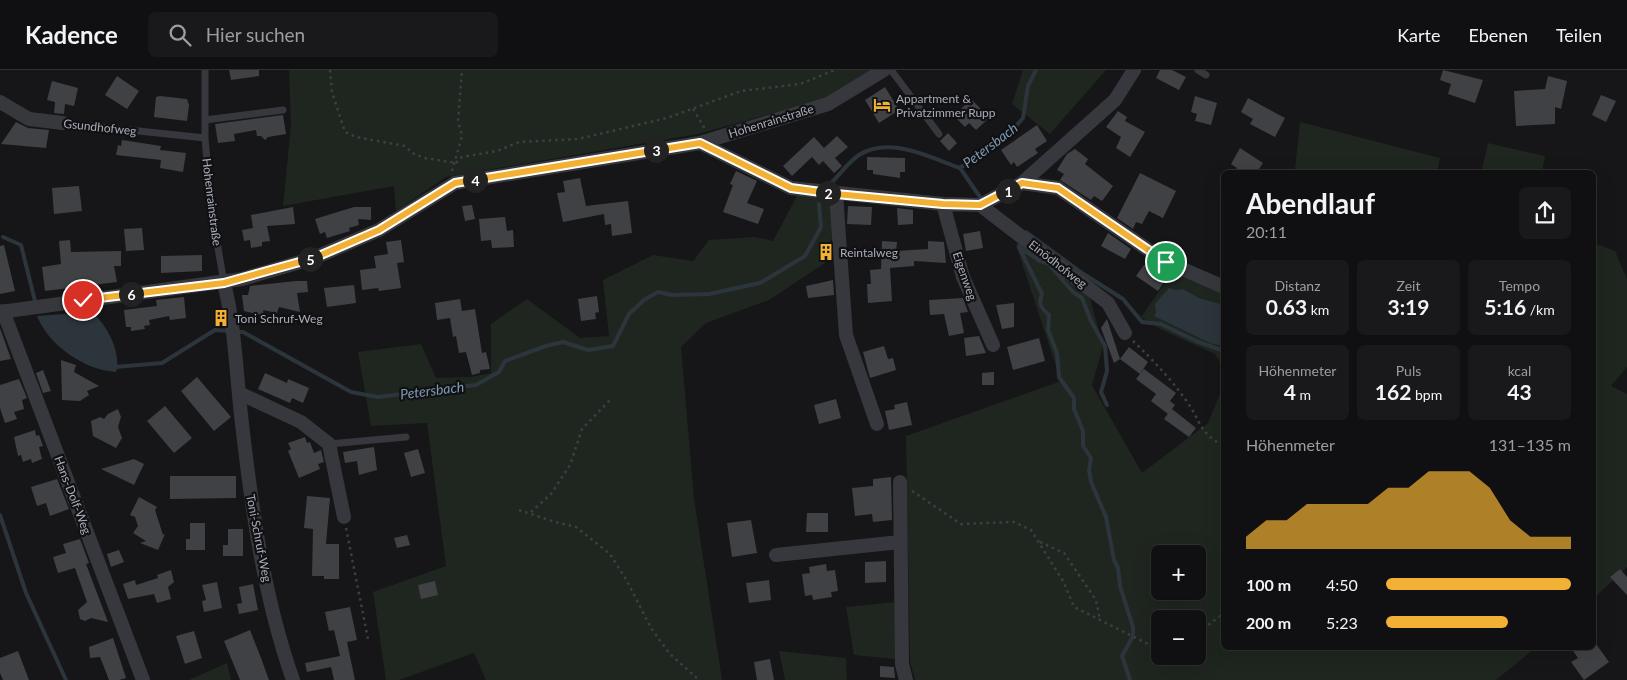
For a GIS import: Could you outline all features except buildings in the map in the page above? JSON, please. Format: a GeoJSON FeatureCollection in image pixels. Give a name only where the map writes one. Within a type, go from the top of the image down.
{"type":"FeatureCollection","features":[{"type":"Feature","properties":{"kind":"street","name":"Hohenrainstraße"},"geometry":{"type":"LineString","coordinates":[[2,311],[224,283],[314,258],[379,230],[455,183],[705,141],[828,104],[884,70]]}},
{"type":"Feature","properties":{"kind":"street"},"geometry":{"type":"LineString","coordinates":[[705,141],[791,188],[943,204],[980,205],[1022,183],[1114,100],[1134,70]]}},
{"type":"Feature","properties":{"kind":"street","name":"Gsundhofweg"},"geometry":{"type":"LineString","coordinates":[[0,102],[29,119],[63,123]]}},
{"type":"Feature","properties":{"kind":"street"},"geometry":{"type":"LineString","coordinates":[[1022,183],[1058,188],[1166,262],[1221,287]]}},
{"type":"Feature","properties":{"kind":"street"},"geometry":{"type":"LineString","coordinates":[[836,194],[846,335],[877,424]]}},
{"type":"Feature","properties":{"kind":"street","name":"Eigenweg"},"geometry":{"type":"LineString","coordinates":[[943,204],[963,277],[993,345]]}},
{"type":"Feature","properties":{"kind":"street","name":"Einödhofweg"},"geometry":{"type":"LineString","coordinates":[[980,205],[1108,303],[1125,333]]}},
{"type":"Feature","properties":{"kind":"street","name":"Toni-Schruf-Weg"},"geometry":{"type":"LineString","coordinates":[[224,283],[234,326],[238,393],[252,512],[276,622],[293,680]]}},
{"type":"Feature","properties":{"kind":"street","name":"Hans-Dolf-Weg"},"geometry":{"type":"LineString","coordinates":[[2,311],[143,680]]}},
{"type":"Feature","properties":{"kind":"street"},"geometry":{"type":"LineString","coordinates":[[238,393],[301,422],[329,444],[344,517]]}},
{"type":"Feature","properties":{"kind":"street"},"geometry":{"type":"LineString","coordinates":[[900,482],[902,664],[906,680]]}},
{"type":"Feature","properties":{"kind":"street"},"geometry":{"type":"LineString","coordinates":[[776,555],[900,542]]}},
{"type":"Feature","properties":{"kind":"lane","name":"Hohenrainstraße"},"geometry":{"type":"LineString","coordinates":[[205,70],[205,138],[211,207],[224,283]]}},
{"type":"Feature","properties":{"kind":"lane"},"geometry":{"type":"LineString","coordinates":[[891,70],[939,134]]}},
{"type":"Feature","properties":{"kind":"lane"},"geometry":{"type":"LineString","coordinates":[[1198,70],[1206,75]]}},
{"type":"Feature","properties":{"kind":"lane"},"geometry":{"type":"LineString","coordinates":[[205,120],[283,110]]}},
{"type":"Feature","properties":{"kind":"lane","name":"Gsundhofweg"},"geometry":{"type":"LineString","coordinates":[[63,123],[205,138]]}},
{"type":"Feature","properties":{"kind":"lane"},"geometry":{"type":"LineString","coordinates":[[329,444],[406,437]]}},
{"type":"Feature","properties":{"kind":"path"},"geometry":{"type":"LineString","coordinates":[[330,70],[332,92],[345,132],[356,138],[405,146],[412,153],[424,158],[456,163],[462,158],[497,151],[519,142],[578,139],[668,118],[741,91],[800,84],[835,70]]}},
{"type":"Feature","properties":{"kind":"path"},"geometry":{"type":"LineString","coordinates":[[456,163],[462,136],[458,121],[462,70]]}},
{"type":"Feature","properties":{"kind":"path"},"geometry":{"type":"LineString","coordinates":[[693,109],[705,141]]}},
{"type":"Feature","properties":{"kind":"path"},"geometry":{"type":"LineString","coordinates":[[1125,333],[1168,378],[1186,401],[1201,428],[1210,439],[1221,444]]}},
{"type":"Feature","properties":{"kind":"path"},"geometry":{"type":"LineString","coordinates":[[531,512],[551,494],[570,465],[582,429],[610,400]]}},
{"type":"Feature","properties":{"kind":"path"},"geometry":{"type":"LineString","coordinates":[[900,482],[934,508],[961,524],[1014,522],[1031,530],[1063,580],[1074,607],[1146,643],[1151,644]]}},
{"type":"Feature","properties":{"kind":"path"},"geometry":{"type":"LineString","coordinates":[[519,510],[531,512],[555,522],[576,527],[610,554],[627,581],[651,628],[669,654],[699,680]]}},
{"type":"Feature","properties":{"kind":"path"},"geometry":{"type":"LineString","coordinates":[[344,517],[368,639]]}},
{"type":"Feature","properties":{"kind":"path"},"geometry":{"type":"LineString","coordinates":[[1039,542],[1064,553],[1096,600],[1100,620]]}},
{"type":"Feature","properties":{"kind":"path"},"geometry":{"type":"LineString","coordinates":[[1206,627],[1221,615]]}},
{"type":"Feature","properties":{"kind":"shaded area"},"geometry":{"type":"Polygon","coordinates":[[[289,70],[874,70],[824,99],[698,134],[446,177],[396,211],[394,186],[283,206],[291,125],[289,70]]]}},
{"type":"Feature","properties":{"kind":"shaded area"},"geometry":{"type":"Polygon","coordinates":[[[1023,70],[1106,70],[1050,134],[1012,104],[1023,70]]]}},
{"type":"Feature","properties":{"kind":"shaded area"},"geometry":{"type":"Polygon","coordinates":[[[1300,122],[1440,158],[1437,170],[1293,170],[1295,169],[1300,122]]]}},
{"type":"Feature","properties":{"kind":"shaded area"},"geometry":{"type":"Polygon","coordinates":[[[1488,143],[1545,156],[1542,170],[1482,169],[1488,143]]]}},
{"type":"Feature","properties":{"kind":"shaded area"},"geometry":{"type":"Polygon","coordinates":[[[798,194],[833,199],[837,233],[824,249],[824,255],[830,256],[831,259],[769,300],[706,323],[681,347],[694,499],[722,680],[486,680],[474,653],[399,680],[386,680],[373,592],[446,566],[427,423],[371,426],[358,352],[421,344],[436,378],[471,377],[491,373],[491,324],[527,299],[580,338],[609,336],[603,280],[653,255],[693,261],[709,240],[755,237],[773,241],[798,194]]]}},
{"type":"Feature","properties":{"kind":"shaded area"},"geometry":{"type":"Polygon","coordinates":[[[1023,238],[1090,298],[1103,346],[1092,385],[1142,473],[1208,423],[1221,391],[1221,650],[1533,650],[1496,680],[915,680],[910,662],[906,436],[1061,381],[1016,245],[1023,238]]]}},
{"type":"Feature","properties":{"kind":"shaded area"},"geometry":{"type":"Polygon","coordinates":[[[1596,244],[1615,251],[1627,279],[1627,367],[1611,386],[1627,394],[1627,567],[1596,596],[1596,244]]]}},
{"type":"Feature","properties":{"kind":"shaded area"},"geometry":{"type":"Polygon","coordinates":[[[1172,273],[1221,293],[1221,304],[1199,298],[1185,289],[1175,290],[1154,315],[1210,343],[1221,340],[1221,365],[1215,354],[1160,329],[1141,317],[1172,273]]]}},
{"type":"Feature","properties":{"kind":"shaded area"},"geometry":{"type":"Polygon","coordinates":[[[1169,288],[1175,290],[1184,289],[1199,298],[1221,304],[1221,346],[1210,343],[1154,316],[1156,312],[1155,304],[1169,288]]]}},
{"type":"Feature","properties":{"kind":"shaded area"},"geometry":{"type":"Polygon","coordinates":[[[91,312],[107,330],[115,347],[117,356],[116,372],[92,367],[69,354],[50,337],[37,316],[91,312]]]}},
{"type":"Feature","properties":{"kind":"shaded area"},"geometry":{"type":"Polygon","coordinates":[[[896,602],[896,659],[854,655],[846,607],[896,602]]]}},
{"type":"Feature","properties":{"kind":"shaded area"},"geometry":{"type":"Polygon","coordinates":[[[779,651],[846,658],[847,680],[785,680],[779,651]]]}},
{"type":"Feature","properties":{"kind":"shaded area"},"geometry":{"type":"Polygon","coordinates":[[[227,663],[231,680],[189,680],[227,663]]]}},
{"type":"Feature","properties":{"kind":"waterway","name":"Petersbach"},"geometry":{"type":"LineString","coordinates":[[831,183],[859,155],[884,147],[910,150],[960,168],[1009,134],[1023,118],[1028,86],[1036,70]]}},
{"type":"Feature","properties":{"kind":"waterway"},"geometry":{"type":"LineString","coordinates":[[960,168],[980,197]]}},
{"type":"Feature","properties":{"kind":"waterway","name":"Petersbach"},"geometry":{"type":"LineString","coordinates":[[238,332],[243,332],[351,392],[378,397],[476,385],[499,372],[505,361],[546,346],[563,342],[588,350],[613,346],[629,314],[644,300],[658,292],[672,295],[709,294],[760,283],[805,256],[821,227],[819,204]]}},
{"type":"Feature","properties":{"kind":"waterway"},"geometry":{"type":"LineString","coordinates":[[1026,232],[1082,273],[1123,299],[1142,322],[1161,324],[1196,341],[1221,350]]}},
{"type":"Feature","properties":{"kind":"waterway","name":"Petersbach"},"geometry":{"type":"LineString","coordinates":[[3,237],[21,245],[35,301]]}},
{"type":"Feature","properties":{"kind":"waterway"},"geometry":{"type":"LineString","coordinates":[[1021,243],[1019,247],[1042,294],[1041,306],[1049,315],[1048,330],[1057,353],[1059,377],[1074,398],[1074,409],[1083,431],[1083,446],[1091,458],[1089,470],[1091,482],[1106,517],[1114,560],[1118,568],[1120,586],[1133,627],[1133,636],[1122,656],[1130,680]]}},
{"type":"Feature","properties":{"kind":"waterway"},"geometry":{"type":"LineString","coordinates":[[1019,247],[1040,261],[1047,263]]}},
{"type":"Feature","properties":{"kind":"waterway"},"geometry":{"type":"LineString","coordinates":[[1052,268],[1073,292],[1082,298],[1091,321],[1105,346],[1107,371],[1101,392],[1107,405]]}},
{"type":"Feature","properties":{"kind":"waterway","name":"Petersbach"},"geometry":{"type":"LineString","coordinates":[[115,367],[162,363],[215,330],[230,331]]}},
{"type":"Feature","properties":{"kind":"waterway"},"geometry":{"type":"LineString","coordinates":[[0,515],[26,593],[66,680]]}},
{"type":"Feature","properties":{"kind":"place","name":"Appartment & Privatzimmer Rupp"},"geometry":{"type":"Point","coordinates":[882,105]}},
{"type":"Feature","properties":{"kind":"place","name":"Reintalweg"},"geometry":{"type":"Point","coordinates":[826,252]}},
{"type":"Feature","properties":{"kind":"place","name":"Toni Schruf-Weg"},"geometry":{"type":"Point","coordinates":[221,318]}},
{"type":"Feature","properties":{"kind":"route"},"geometry":{"type":"LineString","coordinates":[[83,300],[224,283],[314,258],[379,230],[455,183],[700,143],[791,188],[836,194],[943,204],[980,205],[1022,183],[1058,188],[1166,262]]}}]}
